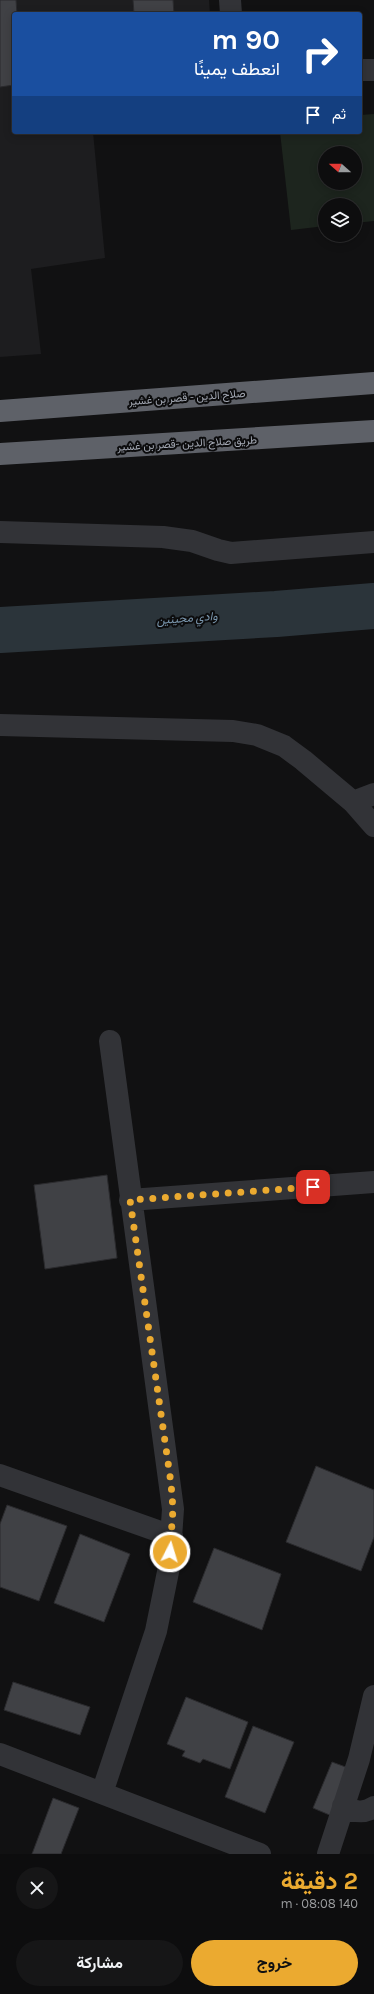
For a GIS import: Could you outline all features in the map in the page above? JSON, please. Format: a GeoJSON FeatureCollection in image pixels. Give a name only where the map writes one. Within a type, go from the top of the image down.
{"type":"FeatureCollection","features":[{"type":"Feature","properties":{"kind":"highway","name":"صلاح الدين - قصر بن غشير"},"geometry":{"type":"LineString","coordinates":[[0,411],[374,383]]}},
{"type":"Feature","properties":{"kind":"highway","name":"طريق صلاح الدين -قصر بن غشير"},"geometry":{"type":"LineString","coordinates":[[0,454],[374,431]]}},
{"type":"Feature","properties":{"kind":"street"},"geometry":{"type":"LineString","coordinates":[[230,0],[232,12]]}},
{"type":"Feature","properties":{"kind":"street"},"geometry":{"type":"LineString","coordinates":[[362,70],[374,70]]}},
{"type":"Feature","properties":{"kind":"street"},"geometry":{"type":"LineString","coordinates":[[0,532],[163,537],[192,541],[231,553],[374,542]]}},
{"type":"Feature","properties":{"kind":"street"},"geometry":{"type":"LineString","coordinates":[[0,726],[233,731],[257,735],[284,746],[303,760],[353,802],[374,826]]}},
{"type":"Feature","properties":{"kind":"street"},"geometry":{"type":"LineString","coordinates":[[353,802],[374,794]]}},
{"type":"Feature","properties":{"kind":"street"},"geometry":{"type":"LineString","coordinates":[[102,1793],[156,1631],[165,1593],[172,1536],[173,1509],[171,1483],[130,1200],[110,1041]]}},
{"type":"Feature","properties":{"kind":"street"},"geometry":{"type":"LineString","coordinates":[[130,1200],[374,1182]]}},
{"type":"Feature","properties":{"kind":"street"},"geometry":{"type":"LineString","coordinates":[[0,1475],[172,1536]]}},
{"type":"Feature","properties":{"kind":"street"},"geometry":{"type":"LineString","coordinates":[[328,1854],[358,1759],[374,1696]]}},
{"type":"Feature","properties":{"kind":"street"},"geometry":{"type":"LineString","coordinates":[[0,1754],[260,1854]]}},
{"type":"Feature","properties":{"kind":"street"},"geometry":{"type":"LineString","coordinates":[[343,1806],[357,1812],[365,1812],[374,1807]]}},
{"type":"Feature","properties":{"kind":"shaded area"},"geometry":{"type":"Polygon","coordinates":[[[0,0],[209,0],[210,12],[12,12],[12,134],[93,134],[105,258],[31,269],[41,354],[0,357],[0,0]]]}},
{"type":"Feature","properties":{"kind":"shaded area"},"geometry":{"type":"Polygon","coordinates":[[[374,114],[374,221],[362,222],[362,198],[318,198],[318,227],[291,230],[280,134],[362,134],[362,115],[374,114]]]}},
{"type":"Feature","properties":{"kind":"building"},"geometry":{"type":"Polygon","coordinates":[[[0,0],[16,0],[17,12],[12,12],[12,85],[0,87],[0,0]]]}},
{"type":"Feature","properties":{"kind":"building"},"geometry":{"type":"Polygon","coordinates":[[[133,0],[173,0],[174,12],[134,12],[133,0]]]}},
{"type":"Feature","properties":{"kind":"building"},"geometry":{"type":"Polygon","coordinates":[[[107,1175],[117,1258],[45,1269],[34,1185],[107,1175]]]}},
{"type":"Feature","properties":{"kind":"building"},"geometry":{"type":"Polygon","coordinates":[[[316,1466],[374,1490],[374,1537],[361,1571],[286,1542],[316,1466]]]}},
{"type":"Feature","properties":{"kind":"building"},"geometry":{"type":"Polygon","coordinates":[[[7,1505],[67,1526],[39,1601],[0,1587],[0,1524],[7,1505]]]}},
{"type":"Feature","properties":{"kind":"building"},"geometry":{"type":"Polygon","coordinates":[[[80,1534],[130,1554],[104,1622],[54,1603],[80,1534]]]}},
{"type":"Feature","properties":{"kind":"building"},"geometry":{"type":"Polygon","coordinates":[[[214,1548],[281,1574],[262,1630],[193,1602],[214,1548]]]}},
{"type":"Feature","properties":{"kind":"building"},"geometry":{"type":"Polygon","coordinates":[[[13,1682],[90,1707],[80,1735],[4,1710],[13,1682]]]}},
{"type":"Feature","properties":{"kind":"building"},"geometry":{"type":"Polygon","coordinates":[[[186,1697],[248,1722],[230,1769],[203,1759],[200,1763],[182,1756],[185,1751],[167,1744],[186,1697]]]}},
{"type":"Feature","properties":{"kind":"building"},"geometry":{"type":"Polygon","coordinates":[[[253,1726],[294,1742],[265,1813],[225,1797],[253,1726]]]}},
{"type":"Feature","properties":{"kind":"building"},"geometry":{"type":"Polygon","coordinates":[[[332,1762],[351,1769],[332,1816],[313,1808],[332,1762]]]}},
{"type":"Feature","properties":{"kind":"building"},"geometry":{"type":"Polygon","coordinates":[[[53,1798],[79,1808],[61,1854],[32,1854],[53,1798]]]}},
{"type":"Feature","properties":{"kind":"waterway","name":"وادي مجينين"},"geometry":{"type":"LineString","coordinates":[[0,630],[276,614],[374,606]]}},
{"type":"Feature","properties":{"kind":"route"},"geometry":{"type":"LineString","coordinates":[[170,1552],[173,1509],[171,1483],[130,1200],[313,1187]]}}]}
